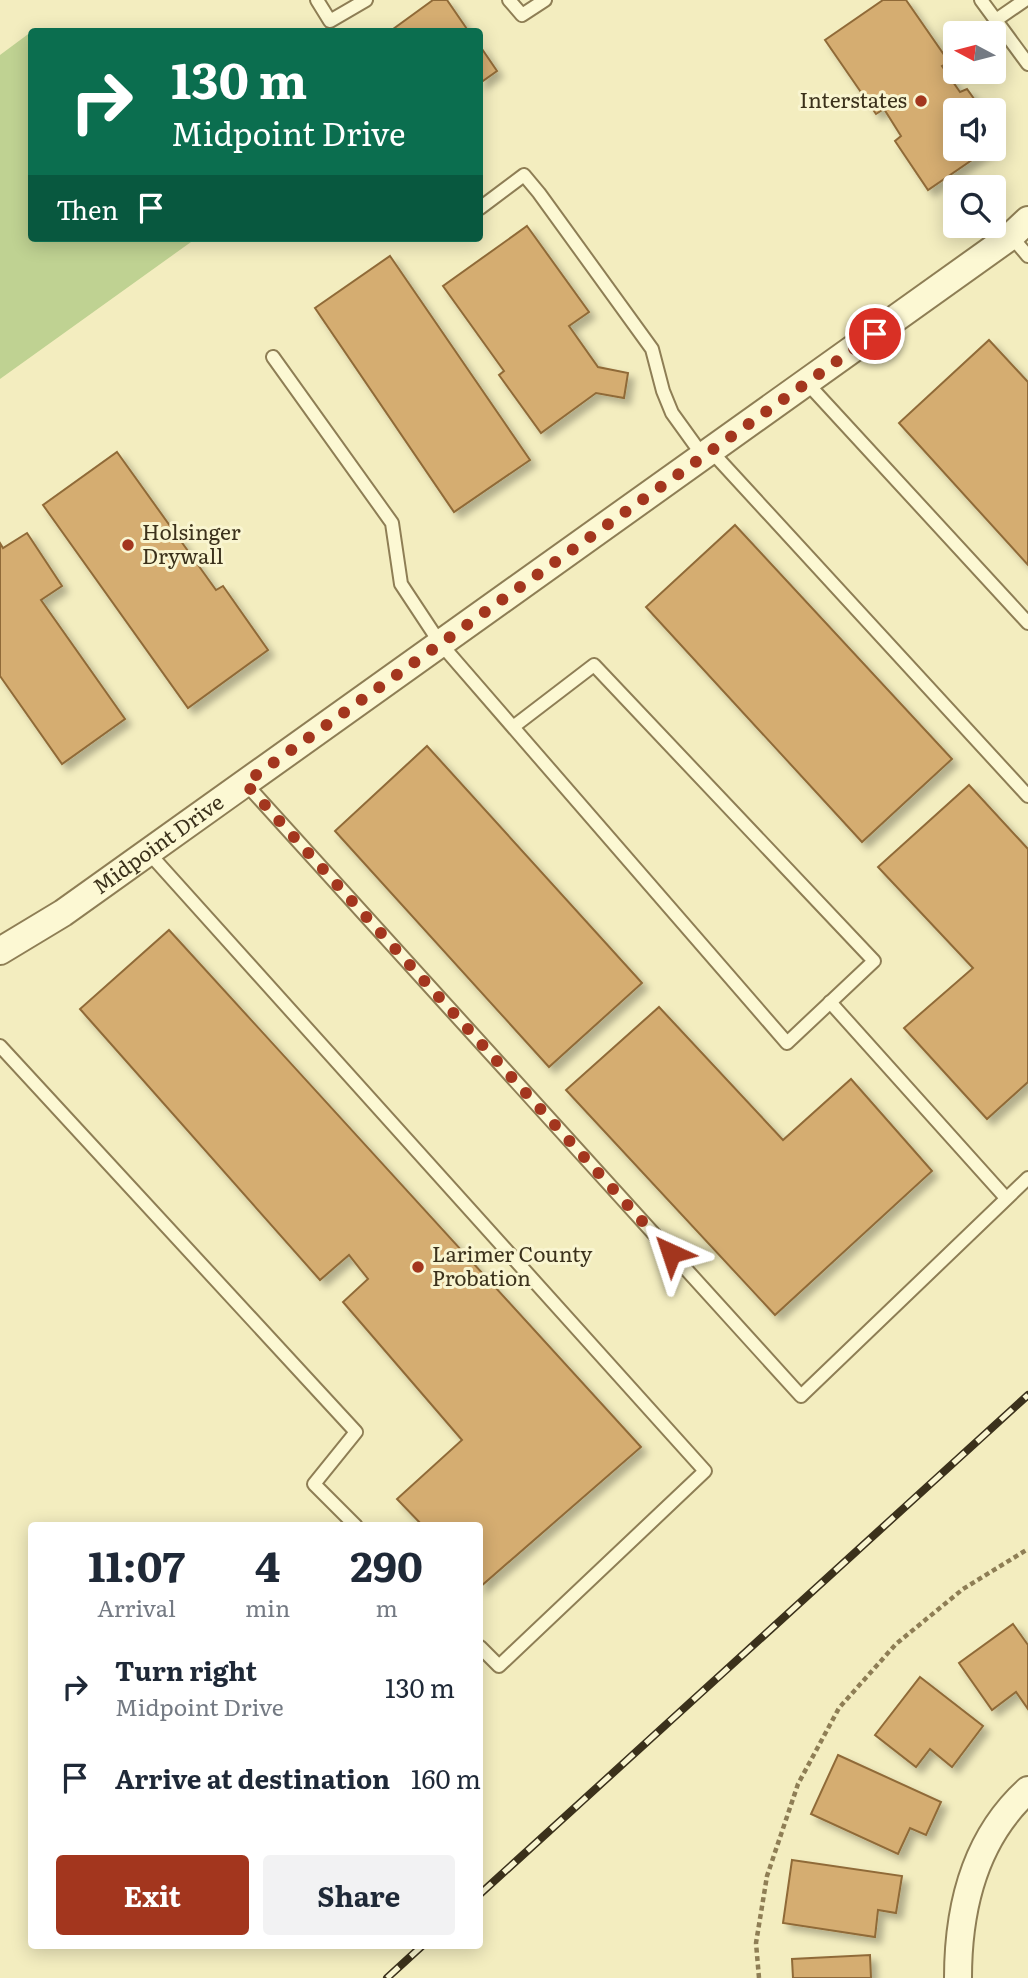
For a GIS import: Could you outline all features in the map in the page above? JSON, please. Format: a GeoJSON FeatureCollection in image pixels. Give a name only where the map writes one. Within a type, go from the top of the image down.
{"type":"FeatureCollection","features":[{"type":"Feature","properties":{"kind":"street","name":"Midpoint Drive"},"geometry":{"type":"LineString","coordinates":[[0,951],[62,913],[807,383],[1022,237]]}},
{"type":"Feature","properties":{"kind":"street"},"geometry":{"type":"LineString","coordinates":[[958,1978],[962,1913],[972,1876],[988,1838],[1015,1801],[1028,1790]]}},
{"type":"Feature","properties":{"kind":"lane"},"geometry":{"type":"LineString","coordinates":[[317,0],[330,21],[366,0]]}},
{"type":"Feature","properties":{"kind":"lane"},"geometry":{"type":"LineString","coordinates":[[509,0],[522,15],[545,0]]}},
{"type":"Feature","properties":{"kind":"lane"},"geometry":{"type":"LineString","coordinates":[[981,0],[1028,64]]}},
{"type":"Feature","properties":{"kind":"lane"},"geometry":{"type":"LineString","coordinates":[[996,20],[1025,0]]}},
{"type":"Feature","properties":{"kind":"lane"},"geometry":{"type":"LineString","coordinates":[[483,206],[524,174],[652,349],[672,413],[707,454],[1028,796]]}},
{"type":"Feature","properties":{"kind":"lane"},"geometry":{"type":"LineString","coordinates":[[273,358],[392,523],[401,583],[440,643],[787,1043],[874,961],[594,665],[513,727]]}},
{"type":"Feature","properties":{"kind":"lane"},"geometry":{"type":"LineString","coordinates":[[807,383],[1028,624]]}},
{"type":"Feature","properties":{"kind":"lane"},"geometry":{"type":"LineString","coordinates":[[245,783],[801,1396],[1028,1178]]}},
{"type":"Feature","properties":{"kind":"lane"},"geometry":{"type":"LineString","coordinates":[[148,852],[705,1471],[499,1666],[483,1650]]}},
{"type":"Feature","properties":{"kind":"lane"},"geometry":{"type":"LineString","coordinates":[[830,1002],[1006,1198]]}},
{"type":"Feature","properties":{"kind":"lane"},"geometry":{"type":"LineString","coordinates":[[0,1046],[356,1432],[314,1484],[352,1522]]}},
{"type":"Feature","properties":{"kind":"path"},"geometry":{"type":"LineString","coordinates":[[759,1978],[756,1943],[767,1876],[798,1784],[839,1708],[896,1644],[963,1589],[1028,1549]]}},
{"type":"Feature","properties":{"kind":"green space"},"geometry":{"type":"Polygon","coordinates":[[[28,34],[28,242],[191,242],[0,379],[0,55],[28,34]]]}},
{"type":"Feature","properties":{"kind":"building"},"geometry":{"type":"Polygon","coordinates":[[[433,0],[447,0],[466,28],[394,28],[433,0]]]}},
{"type":"Feature","properties":{"kind":"building","name":"Interstates"},"geometry":{"type":"Polygon","coordinates":[[[883,0],[906,0],[943,53],[943,84],[954,84],[960,92],[967,89],[973,98],[943,98],[943,161],[970,161],[950,175],[943,175],[943,180],[928,190],[895,141],[901,136],[884,109],[876,114],[825,40],[883,0]]]}},
{"type":"Feature","properties":{"kind":"building"},"geometry":{"type":"Polygon","coordinates":[[[483,50],[497,71],[483,81],[483,50]]]}},
{"type":"Feature","properties":{"kind":"building"},"geometry":{"type":"Polygon","coordinates":[[[527,226],[589,312],[569,326],[598,367],[628,373],[624,398],[596,393],[541,433],[499,375],[504,371],[443,286],[527,226]]]}},
{"type":"Feature","properties":{"kind":"building"},"geometry":{"type":"Polygon","coordinates":[[[390,256],[530,460],[454,512],[315,308],[390,256]]]}},
{"type":"Feature","properties":{"kind":"building"},"geometry":{"type":"Polygon","coordinates":[[[989,340],[1028,382],[1028,565],[899,423],[989,340]]]}},
{"type":"Feature","properties":{"kind":"building","name":"Holsinger Drywall"},"geometry":{"type":"Polygon","coordinates":[[[117,452],[216,590],[223,586],[268,650],[188,708],[43,505],[117,452]]]}},
{"type":"Feature","properties":{"kind":"building"},"geometry":{"type":"Polygon","coordinates":[[[735,525],[952,759],[862,842],[646,607],[735,525]]]}},
{"type":"Feature","properties":{"kind":"building"},"geometry":{"type":"Polygon","coordinates":[[[27,533],[62,586],[41,600],[125,719],[62,764],[0,676],[0,543],[3,548],[27,533]]]}},
{"type":"Feature","properties":{"kind":"building"},"geometry":{"type":"Polygon","coordinates":[[[427,746],[642,983],[549,1067],[335,831],[427,746]]]}},
{"type":"Feature","properties":{"kind":"building"},"geometry":{"type":"Polygon","coordinates":[[[969,785],[1028,849],[1028,1082],[987,1119],[904,1028],[973,968],[878,867],[969,785]]]}},
{"type":"Feature","properties":{"kind":"building","name":"Larimer County Probation"},"geometry":{"type":"Polygon","coordinates":[[[169,930],[641,1447],[483,1584],[483,1522],[419,1522],[397,1499],[462,1440],[343,1302],[368,1279],[349,1255],[320,1280],[80,1009],[169,930]]]}},
{"type":"Feature","properties":{"kind":"building"},"geometry":{"type":"Polygon","coordinates":[[[659,1007],[783,1140],[851,1079],[932,1171],[775,1315],[566,1090],[659,1007]]]}},
{"type":"Feature","properties":{"kind":"building"},"geometry":{"type":"Polygon","coordinates":[[[1013,1624],[1028,1645],[1028,1709],[1016,1692],[992,1710],[959,1663],[1013,1624]]]}},
{"type":"Feature","properties":{"kind":"building"},"geometry":{"type":"Polygon","coordinates":[[[920,1677],[983,1726],[952,1767],[930,1749],[916,1767],[875,1735],[920,1677]]]}},
{"type":"Feature","properties":{"kind":"building"},"geometry":{"type":"Polygon","coordinates":[[[838,1755],[941,1802],[926,1835],[910,1828],[898,1854],[811,1814],[838,1755]]]}},
{"type":"Feature","properties":{"kind":"building"},"geometry":{"type":"Polygon","coordinates":[[[792,1860],[902,1876],[896,1913],[878,1910],[875,1937],[783,1923],[792,1860]]]}},
{"type":"Feature","properties":{"kind":"building"},"geometry":{"type":"Polygon","coordinates":[[[870,1955],[871,1978],[793,1978],[792,1959],[870,1955]]]}},
{"type":"Feature","properties":{"kind":"railway"},"geometry":{"type":"LineString","coordinates":[[483,1891],[1028,1395]]}},
{"type":"Feature","properties":{"kind":"railway"},"geometry":{"type":"LineString","coordinates":[[387,1978],[419,1949]]}},
{"type":"Feature","properties":{"kind":"place","name":"Interstates"},"geometry":{"type":"Point","coordinates":[921,101]}},
{"type":"Feature","properties":{"kind":"place","name":"Holsinger Drywall"},"geometry":{"type":"Point","coordinates":[128,545]}},
{"type":"Feature","properties":{"kind":"place","name":"Larimer County Probation"},"geometry":{"type":"Point","coordinates":[418,1267]}},
{"type":"Feature","properties":{"kind":"route"},"geometry":{"type":"LineString","coordinates":[[671,1253],[245,783],[875,334]]}}]}
